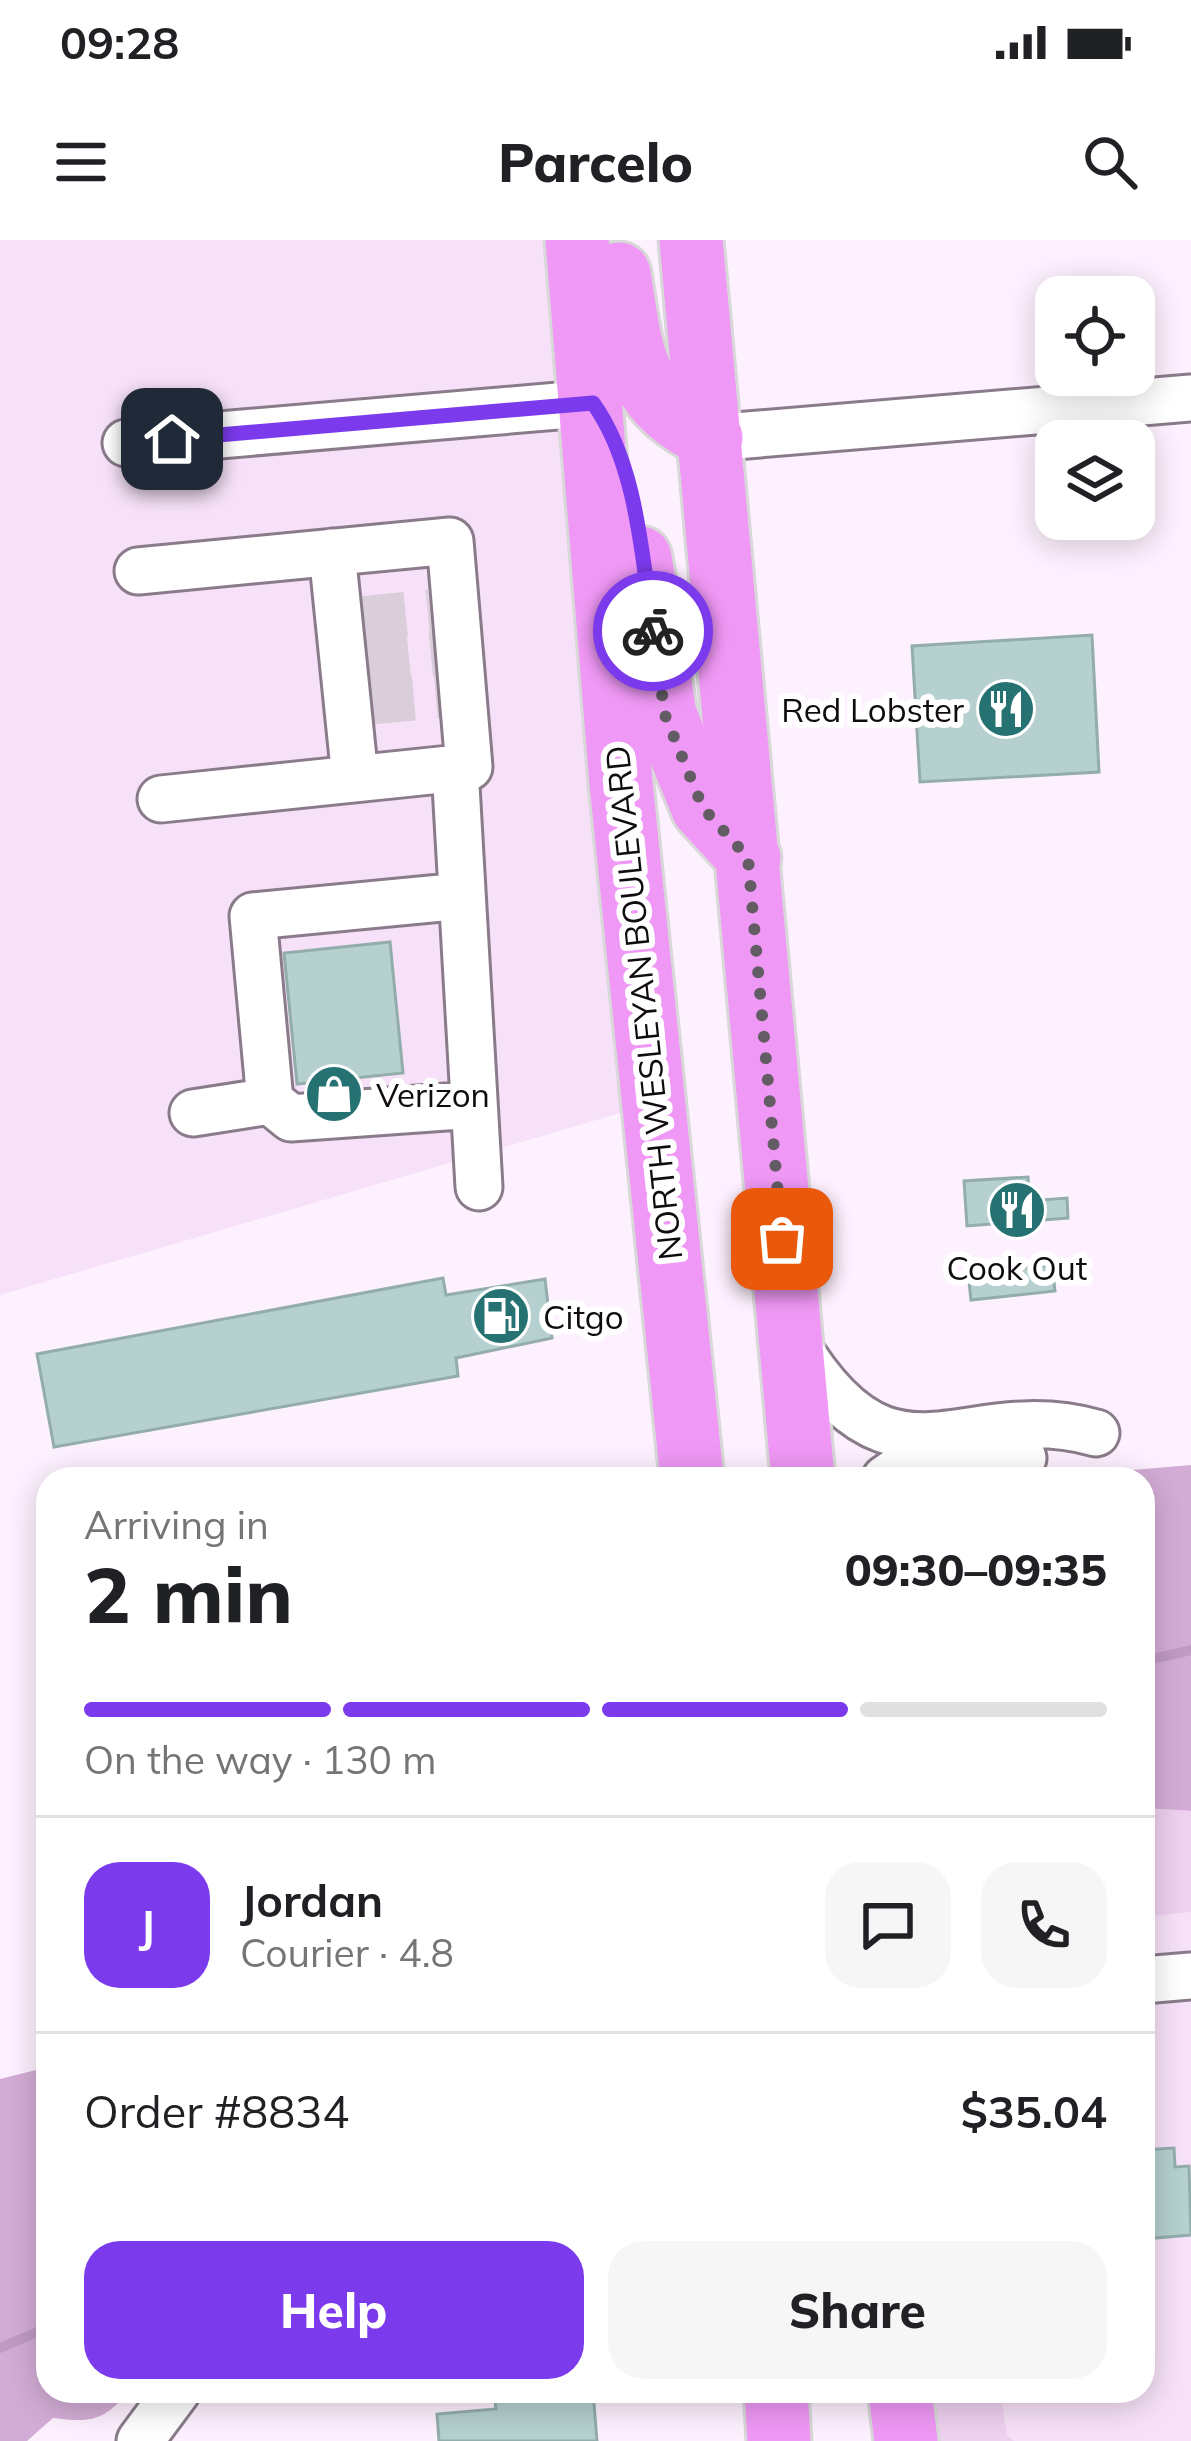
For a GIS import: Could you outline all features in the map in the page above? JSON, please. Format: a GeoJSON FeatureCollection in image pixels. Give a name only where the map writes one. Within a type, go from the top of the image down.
{"type":"FeatureCollection","features":[{"type":"Feature","properties":{"kind":"highway","name":"NORTH WESLEYAN BOULEVARD"},"geometry":{"type":"LineString","coordinates":[[577,240],[621,783],[691,1467]]}},
{"type":"Feature","properties":{"kind":"highway"},"geometry":{"type":"LineString","coordinates":[[614,240],[641,381],[660,408],[711,438]]}},
{"type":"Feature","properties":{"kind":"highway"},"geometry":{"type":"LineString","coordinates":[[691,240],[802,1467]]}},
{"type":"Feature","properties":{"kind":"highway"},"geometry":{"type":"LineString","coordinates":[[593,403],[611,428],[624,466],[665,715],[703,808],[748,858]]}},
{"type":"Feature","properties":{"kind":"highway"},"geometry":{"type":"LineString","coordinates":[[777,2403],[779,2441]]}},
{"type":"Feature","properties":{"kind":"highway"},"geometry":{"type":"LineString","coordinates":[[901,2403],[906,2441]]}},
{"type":"Feature","properties":{"kind":"street"},"geometry":{"type":"LineString","coordinates":[[711,438],[1191,398]]}},
{"type":"Feature","properties":{"kind":"street"},"geometry":{"type":"LineString","coordinates":[[125,443],[593,403]]}},
{"type":"Feature","properties":{"kind":"street"},"geometry":{"type":"LineString","coordinates":[[138,571],[450,542],[447,653],[469,767],[161,799]]}},
{"type":"Feature","properties":{"kind":"street"},"geometry":{"type":"LineString","coordinates":[[332,553],[354,661],[356,778]]}},
{"type":"Feature","properties":{"kind":"street"},"geometry":{"type":"LineString","coordinates":[[455,768],[462,896],[460,1107],[479,1187]]}},
{"type":"Feature","properties":{"kind":"street"},"geometry":{"type":"LineString","coordinates":[[254,936],[462,896]]}},
{"type":"Feature","properties":{"kind":"street"},"geometry":{"type":"LineString","coordinates":[[254,936],[271,1101],[291,1118],[460,1107]]}},
{"type":"Feature","properties":{"kind":"street"},"geometry":{"type":"LineString","coordinates":[[254,936],[275,976],[286,1091],[300,1099],[418,1089],[460,1107]]}},
{"type":"Feature","properties":{"kind":"street"},"geometry":{"type":"LineString","coordinates":[[194,1113],[271,1101]]}},
{"type":"Feature","properties":{"kind":"street"},"geometry":{"type":"LineString","coordinates":[[790,1335],[818,1380],[877,1430],[922,1437],[1059,1423],[1096,1433],[1066,1454],[942,1467]]}},
{"type":"Feature","properties":{"kind":"street"},"geometry":{"type":"LineString","coordinates":[[1155,1979],[1191,1976]]}},
{"type":"Feature","properties":{"kind":"street"},"geometry":{"type":"LineString","coordinates":[[140,2441],[168,2403]]}},
{"type":"Feature","properties":{"kind":"shaded area"},"geometry":{"type":"Polygon","coordinates":[[[0,240],[573,240],[651,1104],[0,1295],[0,240]]]}},
{"type":"Feature","properties":{"kind":"shaded area"},"geometry":{"type":"Polygon","coordinates":[[[1191,1465],[1191,1811],[1155,1809],[1155,1468],[1191,1465]]]}},
{"type":"Feature","properties":{"kind":"shaded area"},"geometry":{"type":"Polygon","coordinates":[[[1155,1809],[1191,1811],[1191,1912],[1155,1916],[1155,1809]]]}},
{"type":"Feature","properties":{"kind":"shaded area"},"geometry":{"type":"Polygon","coordinates":[[[1191,1912],[1191,2441],[939,2441],[935,2403],[1155,2403],[1155,1916],[1191,1912]]]}},
{"type":"Feature","properties":{"kind":"shaded area"},"geometry":{"type":"Polygon","coordinates":[[[36,2070],[36,2403],[118,2403],[96,2418],[53,2418],[27,2441],[0,2441],[0,2079],[36,2070]]]}},
{"type":"Feature","properties":{"kind":"shaded area"},"geometry":{"type":"Polygon","coordinates":[[[935,2403],[1002,2403],[1007,2435],[1014,2441],[939,2441],[935,2403]]]}},
{"type":"Feature","properties":{"kind":"building","name":"Red Lobster"},"geometry":{"type":"Polygon","coordinates":[[[1092,635],[1099,772],[920,782],[912,646],[1092,635]]]}},
{"type":"Feature","properties":{"kind":"building"},"geometry":{"type":"Polygon","coordinates":[[[390,942],[403,1073],[297,1084],[284,953],[390,942]]]}},
{"type":"Feature","properties":{"kind":"building","name":"Cook Out"},"geometry":{"type":"Polygon","coordinates":[[[1028,1177],[1029,1201],[1067,1198],[1068,1218],[967,1226],[964,1181],[1028,1177]]]}},
{"type":"Feature","properties":{"kind":"building"},"geometry":{"type":"Polygon","coordinates":[[[1052,1265],[1055,1291],[971,1300],[968,1273],[1052,1265]]]}},
{"type":"Feature","properties":{"kind":"building"},"geometry":{"type":"Polygon","coordinates":[[[443,1278],[446,1295],[545,1279],[552,1338],[456,1358],[458,1376],[54,1447],[37,1354],[443,1278]]]}},
{"type":"Feature","properties":{"kind":"building"},"geometry":{"type":"Polygon","coordinates":[[[1174,2148],[1175,2167],[1189,2166],[1191,2235],[1155,2238],[1155,2149],[1174,2148]]]}},
{"type":"Feature","properties":{"kind":"building"},"geometry":{"type":"Polygon","coordinates":[[[495,2403],[594,2403],[597,2441],[439,2441],[437,2414],[496,2409],[495,2403]]]}},
{"type":"Feature","properties":{"kind":"waterway"},"geometry":{"type":"LineString","coordinates":[[1155,1658],[1191,1650]]}},
{"type":"Feature","properties":{"kind":"waterway"},"geometry":{"type":"LineString","coordinates":[[0,2348],[36,2333]]}},
{"type":"Feature","properties":{"kind":"tunnel"},"geometry":{"type":"LineString","coordinates":[[361,619],[430,612]]}},
{"type":"Feature","properties":{"kind":"tunnel"},"geometry":{"type":"LineString","coordinates":[[364,660],[435,653]]}},
{"type":"Feature","properties":{"kind":"tunnel"},"geometry":{"type":"LineString","coordinates":[[369,702],[438,696]]}},
{"type":"Feature","properties":{"kind":"way so far"},"geometry":{"type":"LineString","coordinates":[[653,631],[665,715],[703,808],[748,858],[782,1239]]}},
{"type":"Feature","properties":{"kind":"place","name":"Red Lobster"},"geometry":{"type":"Point","coordinates":[1006,709]}},
{"type":"Feature","properties":{"kind":"place","name":"Verizon"},"geometry":{"type":"Point","coordinates":[334,1094]}},
{"type":"Feature","properties":{"kind":"place","name":"Cook Out"},"geometry":{"type":"Point","coordinates":[1017,1210]}},
{"type":"Feature","properties":{"kind":"place","name":"Citgo"},"geometry":{"type":"Point","coordinates":[501,1316]}},
{"type":"Feature","properties":{"kind":"route"},"geometry":{"type":"LineString","coordinates":[[172,439],[593,403],[611,428],[624,466],[653,631]]}}]}
